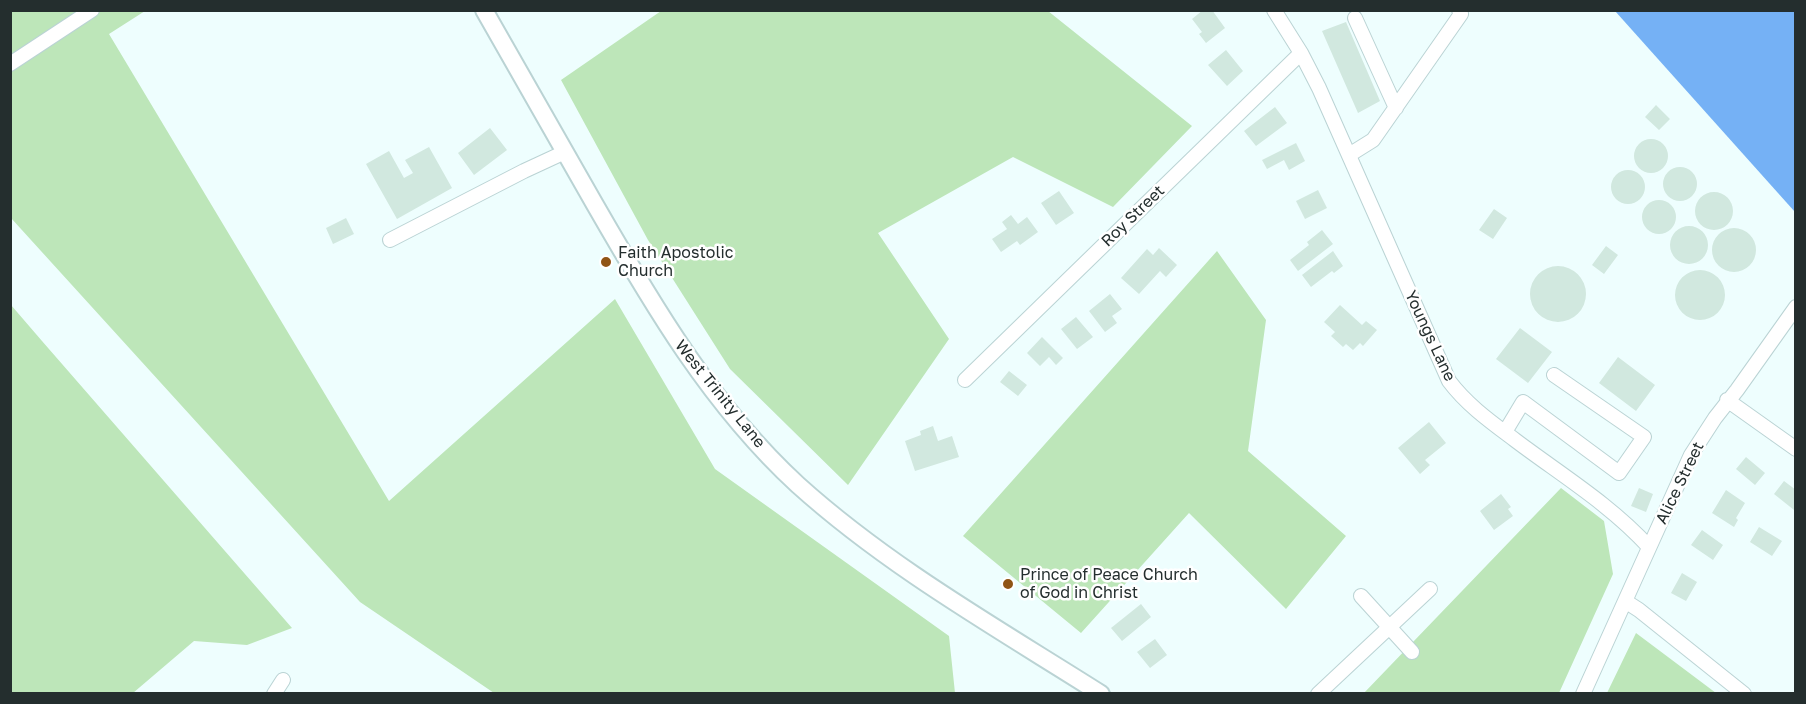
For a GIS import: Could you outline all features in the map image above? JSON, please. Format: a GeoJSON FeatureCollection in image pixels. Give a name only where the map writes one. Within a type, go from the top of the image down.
{"type":"FeatureCollection","features":[{"type":"Feature","properties":{"kind":"main road","name":"West Trinity Lane"},"geometry":{"type":"LineString","coordinates":[[484,10],[641,285],[692,363],[747,432],[797,484],[861,538],[936,589],[1101,693]]}},
{"type":"Feature","properties":{"kind":"street"},"geometry":{"type":"LineString","coordinates":[[10,64],[92,10]]}},
{"type":"Feature","properties":{"kind":"street","name":"Youngs Lane"},"geometry":{"type":"LineString","coordinates":[[1274,10],[1301,53],[1319,88],[1449,381],[1469,403],[1612,513],[1649,547]]}},
{"type":"Feature","properties":{"kind":"street"},"geometry":{"type":"LineString","coordinates":[[1349,155],[1373,140],[1461,14],[1459,10]]}},
{"type":"Feature","properties":{"kind":"street"},"geometry":{"type":"LineString","coordinates":[[1355,18],[1396,108]]}},
{"type":"Feature","properties":{"kind":"street","name":"Roy Street"},"geometry":{"type":"LineString","coordinates":[[965,380],[1301,53]]}},
{"type":"Feature","properties":{"kind":"street"},"geometry":{"type":"LineString","coordinates":[[390,240],[565,152]]}},
{"type":"Feature","properties":{"kind":"street","name":"Alice Street"},"geometry":{"type":"LineString","coordinates":[[1649,547],[1691,455],[1727,400],[1737,390],[1796,307]]}},
{"type":"Feature","properties":{"kind":"street"},"geometry":{"type":"LineString","coordinates":[[1505,432],[1523,402],[1619,473],[1644,436],[1554,375]]}},
{"type":"Feature","properties":{"kind":"street"},"geometry":{"type":"LineString","coordinates":[[1727,400],[1796,449]]}},
{"type":"Feature","properties":{"kind":"street"},"geometry":{"type":"LineString","coordinates":[[1583,693],[1649,547]]}},
{"type":"Feature","properties":{"kind":"street"},"geometry":{"type":"LineString","coordinates":[[1318,693],[1430,589]]}},
{"type":"Feature","properties":{"kind":"street"},"geometry":{"type":"LineString","coordinates":[[1361,596],[1412,652]]}},
{"type":"Feature","properties":{"kind":"street"},"geometry":{"type":"LineString","coordinates":[[1625,601],[1744,693]]}},
{"type":"Feature","properties":{"kind":"street"},"geometry":{"type":"LineString","coordinates":[[274,693],[284,680]]}},
{"type":"Feature","properties":{"kind":"green space"},"geometry":{"type":"Polygon","coordinates":[[[11,11],[145,11],[109,34],[389,501],[615,299],[715,469],[949,636],[955,693],[494,693],[360,602],[11,218],[11,11]]]}},
{"type":"Feature","properties":{"kind":"green space"},"geometry":{"type":"Polygon","coordinates":[[[661,11],[1048,11],[1192,126],[1113,207],[1013,157],[878,233],[949,339],[848,485],[730,369],[648,240],[561,80],[661,11]]]}},
{"type":"Feature","properties":{"kind":"green space"},"geometry":{"type":"Polygon","coordinates":[[[1217,251],[1266,320],[1248,451],[1346,536],[1286,609],[1189,513],[1081,633],[963,536],[1217,251]]]}},
{"type":"Feature","properties":{"kind":"green space"},"geometry":{"type":"Polygon","coordinates":[[[11,305],[292,628],[247,645],[194,641],[133,693],[11,693],[11,305]]]}},
{"type":"Feature","properties":{"kind":"green space"},"geometry":{"type":"Polygon","coordinates":[[[1561,488],[1604,521],[1613,574],[1559,693],[1363,694],[1561,488]]]}},
{"type":"Feature","properties":{"kind":"green space"},"geometry":{"type":"Polygon","coordinates":[[[1636,633],[1716,693],[1607,693],[1636,633]]]}},
{"type":"Feature","properties":{"kind":"water"},"geometry":{"type":"Polygon","coordinates":[[[1615,11],[1795,11],[1795,212],[1615,11]]]}},
{"type":"Feature","properties":{"kind":"building"},"geometry":{"type":"Polygon","coordinates":[[[1203,10],[1212,10],[1225,28],[1206,43],[1199,34],[1202,32],[1192,19],[1203,10]]]}},
{"type":"Feature","properties":{"kind":"building"},"geometry":{"type":"Polygon","coordinates":[[[1346,22],[1380,101],[1358,113],[1322,31],[1346,22]]]}},
{"type":"Feature","properties":{"kind":"building"},"geometry":{"type":"Polygon","coordinates":[[[1226,50],[1243,71],[1227,86],[1208,65],[1226,50]]]}},
{"type":"Feature","properties":{"kind":"building"},"geometry":{"type":"Polygon","coordinates":[[[1656,105],[1670,119],[1659,130],[1645,117],[1656,105]]]}},
{"type":"Feature","properties":{"kind":"building"},"geometry":{"type":"Polygon","coordinates":[[[1275,107],[1287,123],[1256,146],[1244,131],[1275,107]]]}},
{"type":"Feature","properties":{"kind":"building"},"geometry":{"type":"Polygon","coordinates":[[[490,128],[507,150],[474,175],[458,153],[490,128]]]}},
{"type":"Feature","properties":{"kind":"building"},"geometry":{"type":"Polygon","coordinates":[[[1651,139],[1663,144],[1668,156],[1663,168],[1651,173],[1639,168],[1634,156],[1639,144],[1651,139]]]}},
{"type":"Feature","properties":{"kind":"building"},"geometry":{"type":"Polygon","coordinates":[[[1296,143],[1305,161],[1289,170],[1284,160],[1267,169],[1262,160],[1296,143]]]}},
{"type":"Feature","properties":{"kind":"building"},"geometry":{"type":"Polygon","coordinates":[[[429,147],[452,188],[397,219],[366,164],[389,151],[404,178],[413,173],[405,160],[429,147]]]}},
{"type":"Feature","properties":{"kind":"building"},"geometry":{"type":"Polygon","coordinates":[[[1680,167],[1692,172],[1697,184],[1692,196],[1680,201],[1668,196],[1663,184],[1668,172],[1680,167]]]}},
{"type":"Feature","properties":{"kind":"building"},"geometry":{"type":"Polygon","coordinates":[[[1628,170],[1640,175],[1645,187],[1640,199],[1628,204],[1616,199],[1611,187],[1616,175],[1628,170]]]}},
{"type":"Feature","properties":{"kind":"building"},"geometry":{"type":"Polygon","coordinates":[[[1318,190],[1327,208],[1305,219],[1296,201],[1318,190]]]}},
{"type":"Feature","properties":{"kind":"building"},"geometry":{"type":"Polygon","coordinates":[[[1059,191],[1074,213],[1056,225],[1041,203],[1059,191]]]}},
{"type":"Feature","properties":{"kind":"building"},"geometry":{"type":"Polygon","coordinates":[[[1714,192],[1728,197],[1733,211],[1728,225],[1714,230],[1700,225],[1695,211],[1700,197],[1714,192]]]}},
{"type":"Feature","properties":{"kind":"building"},"geometry":{"type":"Polygon","coordinates":[[[1659,200],[1671,205],[1676,217],[1671,229],[1659,234],[1647,229],[1642,217],[1647,205],[1659,200]]]}},
{"type":"Feature","properties":{"kind":"building"},"geometry":{"type":"Polygon","coordinates":[[[1494,209],[1507,218],[1493,239],[1479,230],[1494,209]]]}},
{"type":"Feature","properties":{"kind":"building"},"geometry":{"type":"Polygon","coordinates":[[[1011,215],[1018,224],[1027,217],[1038,232],[1020,245],[1017,241],[1001,252],[992,239],[1007,229],[1002,222],[1011,215]]]}},
{"type":"Feature","properties":{"kind":"building"},"geometry":{"type":"Polygon","coordinates":[[[346,218],[354,234],[333,244],[326,228],[346,218]]]}},
{"type":"Feature","properties":{"kind":"building"},"geometry":{"type":"Polygon","coordinates":[[[1689,226],[1703,231],[1708,245],[1703,259],[1689,264],[1675,259],[1670,245],[1675,231],[1689,226]]]}},
{"type":"Feature","properties":{"kind":"building"},"geometry":{"type":"Polygon","coordinates":[[[1734,228],[1743,229],[1750,234],[1755,241],[1755,259],[1750,266],[1743,271],[1734,272],[1725,271],[1718,266],[1713,259],[1712,250],[1713,241],[1718,234],[1725,229],[1734,228]]]}},
{"type":"Feature","properties":{"kind":"building"},"geometry":{"type":"Polygon","coordinates":[[[1322,230],[1333,244],[1298,271],[1290,260],[1309,245],[1307,242],[1322,230]]]}},
{"type":"Feature","properties":{"kind":"building"},"geometry":{"type":"Polygon","coordinates":[[[1606,246],[1618,255],[1604,274],[1592,265],[1606,246]]]}},
{"type":"Feature","properties":{"kind":"building"},"geometry":{"type":"Polygon","coordinates":[[[1159,248],[1177,265],[1166,277],[1160,271],[1139,294],[1121,278],[1147,249],[1153,255],[1159,248]]]}},
{"type":"Feature","properties":{"kind":"building"},"geometry":{"type":"Polygon","coordinates":[[[1333,251],[1343,266],[1334,273],[1332,271],[1311,287],[1302,275],[1333,251]]]}},
{"type":"Feature","properties":{"kind":"building"},"geometry":{"type":"Polygon","coordinates":[[[1552,266],[1564,266],[1578,274],[1586,288],[1584,305],[1578,314],[1564,322],[1552,322],[1535,310],[1530,300],[1530,288],[1542,271],[1552,266]]]}},
{"type":"Feature","properties":{"kind":"building"},"geometry":{"type":"Polygon","coordinates":[[[1695,270],[1705,270],[1718,277],[1725,290],[1725,300],[1718,313],[1705,320],[1695,320],[1686,316],[1679,309],[1675,300],[1675,290],[1679,281],[1686,274],[1695,270]]]}},
{"type":"Feature","properties":{"kind":"building"},"geometry":{"type":"Polygon","coordinates":[[[1110,294],[1122,309],[1112,316],[1117,323],[1105,332],[1089,311],[1110,294]]]}},
{"type":"Feature","properties":{"kind":"building"},"geometry":{"type":"Polygon","coordinates":[[[1340,305],[1362,325],[1366,321],[1377,330],[1363,346],[1360,343],[1353,350],[1346,344],[1343,347],[1331,336],[1335,332],[1324,322],[1340,305]]]}},
{"type":"Feature","properties":{"kind":"building"},"geometry":{"type":"Polygon","coordinates":[[[1076,317],[1093,337],[1077,349],[1061,329],[1076,317]]]}},
{"type":"Feature","properties":{"kind":"building"},"geometry":{"type":"Polygon","coordinates":[[[1520,328],[1552,352],[1528,383],[1496,359],[1520,328]]]}},
{"type":"Feature","properties":{"kind":"building"},"geometry":{"type":"Polygon","coordinates":[[[1042,337],[1063,358],[1056,365],[1049,357],[1040,366],[1027,353],[1042,337]]]}},
{"type":"Feature","properties":{"kind":"building"},"geometry":{"type":"Polygon","coordinates":[[[1618,357],[1655,385],[1636,411],[1599,383],[1618,357]]]}},
{"type":"Feature","properties":{"kind":"building"},"geometry":{"type":"Polygon","coordinates":[[[1009,371],[1027,385],[1018,396],[1000,382],[1009,371]]]}},
{"type":"Feature","properties":{"kind":"building"},"geometry":{"type":"Polygon","coordinates":[[[1429,422],[1446,443],[1425,460],[1430,465],[1420,474],[1398,448],[1429,422]]]}},
{"type":"Feature","properties":{"kind":"building"},"geometry":{"type":"Polygon","coordinates":[[[933,426],[938,441],[952,436],[959,457],[915,471],[905,441],[921,435],[920,431],[933,426]]]}},
{"type":"Feature","properties":{"kind":"building"},"geometry":{"type":"Polygon","coordinates":[[[1746,457],[1765,473],[1755,485],[1736,469],[1746,457]]]}},
{"type":"Feature","properties":{"kind":"building"},"geometry":{"type":"Polygon","coordinates":[[[1784,481],[1796,490],[1794,510],[1774,494],[1784,481]]]}},
{"type":"Feature","properties":{"kind":"building"},"geometry":{"type":"Polygon","coordinates":[[[1639,488],[1653,494],[1646,512],[1631,506],[1639,488]]]}},
{"type":"Feature","properties":{"kind":"building"},"geometry":{"type":"Polygon","coordinates":[[[1726,490],[1745,503],[1736,518],[1738,520],[1734,527],[1712,513],[1726,490]]]}},
{"type":"Feature","properties":{"kind":"building"},"geometry":{"type":"Polygon","coordinates":[[[1501,494],[1511,507],[1508,509],[1513,516],[1494,530],[1480,511],[1501,494]]]}},
{"type":"Feature","properties":{"kind":"building"},"geometry":{"type":"Polygon","coordinates":[[[1759,527],[1782,541],[1772,556],[1750,542],[1759,527]]]}},
{"type":"Feature","properties":{"kind":"building"},"geometry":{"type":"Polygon","coordinates":[[[1702,530],[1723,545],[1713,560],[1691,545],[1702,530]]]}},
{"type":"Feature","properties":{"kind":"building"},"geometry":{"type":"Polygon","coordinates":[[[1682,573],[1697,582],[1686,601],[1671,593],[1682,573]]]}},
{"type":"Feature","properties":{"kind":"building"},"geometry":{"type":"Polygon","coordinates":[[[1141,604],[1151,617],[1122,641],[1111,628],[1141,604]]]}},
{"type":"Feature","properties":{"kind":"building"},"geometry":{"type":"Polygon","coordinates":[[[1155,639],[1167,655],[1150,668],[1137,652],[1155,639]]]}},
{"type":"Feature","properties":{"kind":"place","name":"Faith Apostolic Church"},"geometry":{"type":"Point","coordinates":[606,262]}},
{"type":"Feature","properties":{"kind":"place","name":"Prince of Peace Church of God in Christ"},"geometry":{"type":"Point","coordinates":[1008,584]}}]}
